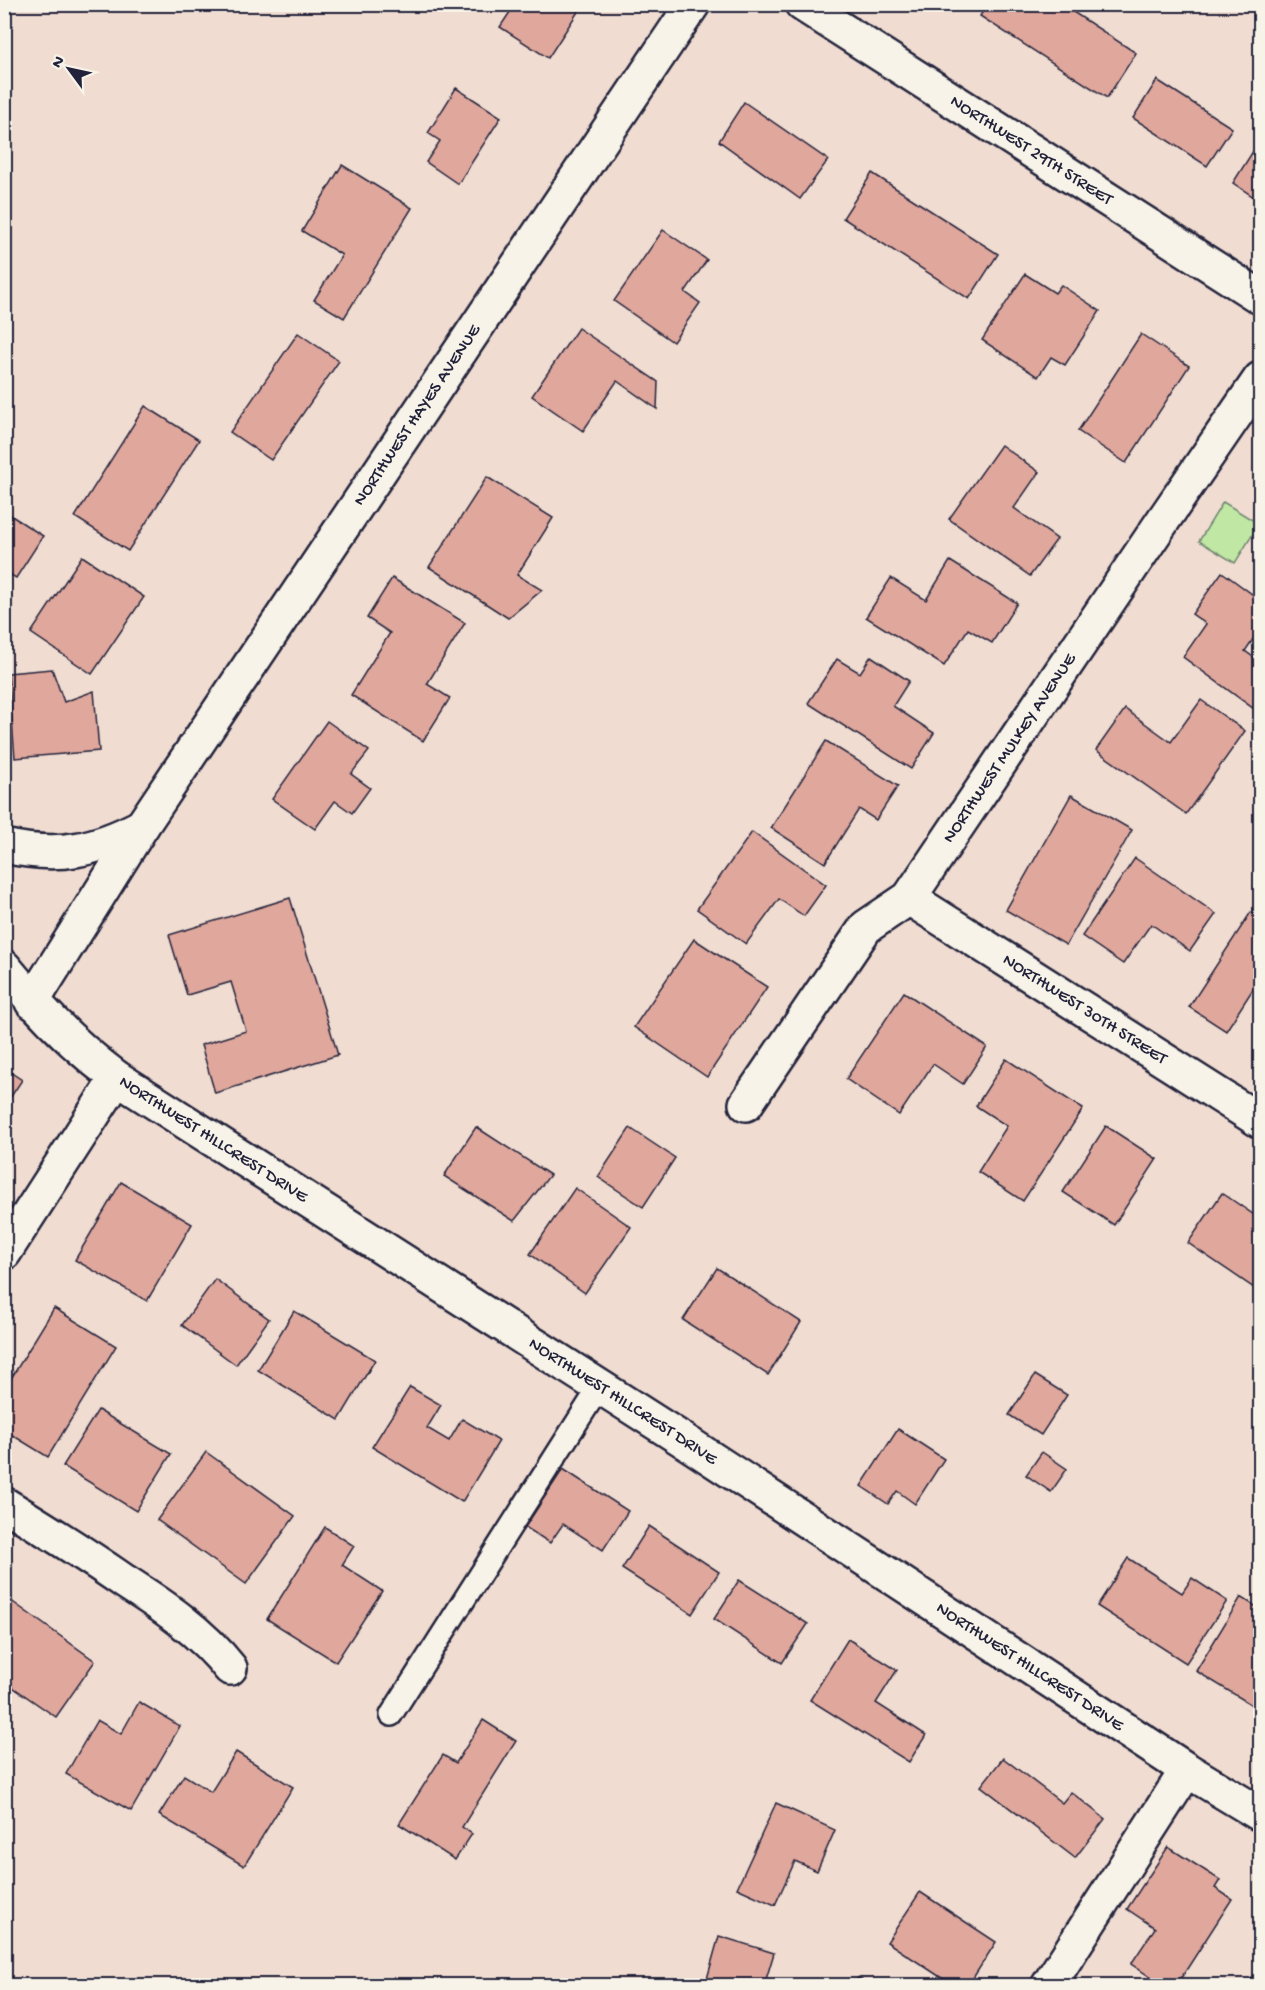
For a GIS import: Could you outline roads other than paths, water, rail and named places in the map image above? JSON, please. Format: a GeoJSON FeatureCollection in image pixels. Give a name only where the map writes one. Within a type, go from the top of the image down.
{"type":"FeatureCollection","features":[{"type":"Feature","properties":{"kind":"street","name":"NORTHWEST HAYES AVENUE"},"geometry":{"type":"LineString","coordinates":[[32,1002],[142,826],[693,4]]}},
{"type":"Feature","properties":{"kind":"street","name":"NORTHWEST 29TH STREET"},"geometry":{"type":"LineString","coordinates":[[802,4],[1260,297]]}},
{"type":"Feature","properties":{"kind":"street","name":"NORTHWEST MULKEY AVENUE"},"geometry":{"type":"LineString","coordinates":[[746,1104],[866,927],[909,898],[1260,379]]}},
{"type":"Feature","properties":{"kind":"street","name":"NORTHWEST HAYES AVENUE"},"geometry":{"type":"LineString","coordinates":[[4,846],[31,852],[72,852],[116,840],[142,826]]}},
{"type":"Feature","properties":{"kind":"street","name":"NORTHWEST 30TH STREET"},"geometry":{"type":"LineString","coordinates":[[909,898],[1260,1121]]}},
{"type":"Feature","properties":{"kind":"street","name":"NORTHWEST HILLCREST DRIVE"},"geometry":{"type":"LineString","coordinates":[[4,967],[32,1002],[86,1054],[117,1078],[600,1386],[1187,1770],[1260,1814]]}},
{"type":"Feature","properties":{"kind":"street"},"geometry":{"type":"LineString","coordinates":[[4,1254],[117,1078]]}},
{"type":"Feature","properties":{"kind":"street"},"geometry":{"type":"LineString","coordinates":[[4,1504],[65,1541],[184,1620],[220,1654],[230,1668]]}},
{"type":"Feature","properties":{"kind":"street"},"geometry":{"type":"LineString","coordinates":[[1048,1986],[1187,1770]]}},
{"type":"Feature","properties":{"kind":"lane"},"geometry":{"type":"LineString","coordinates":[[391,1715],[600,1386]]}}]}
